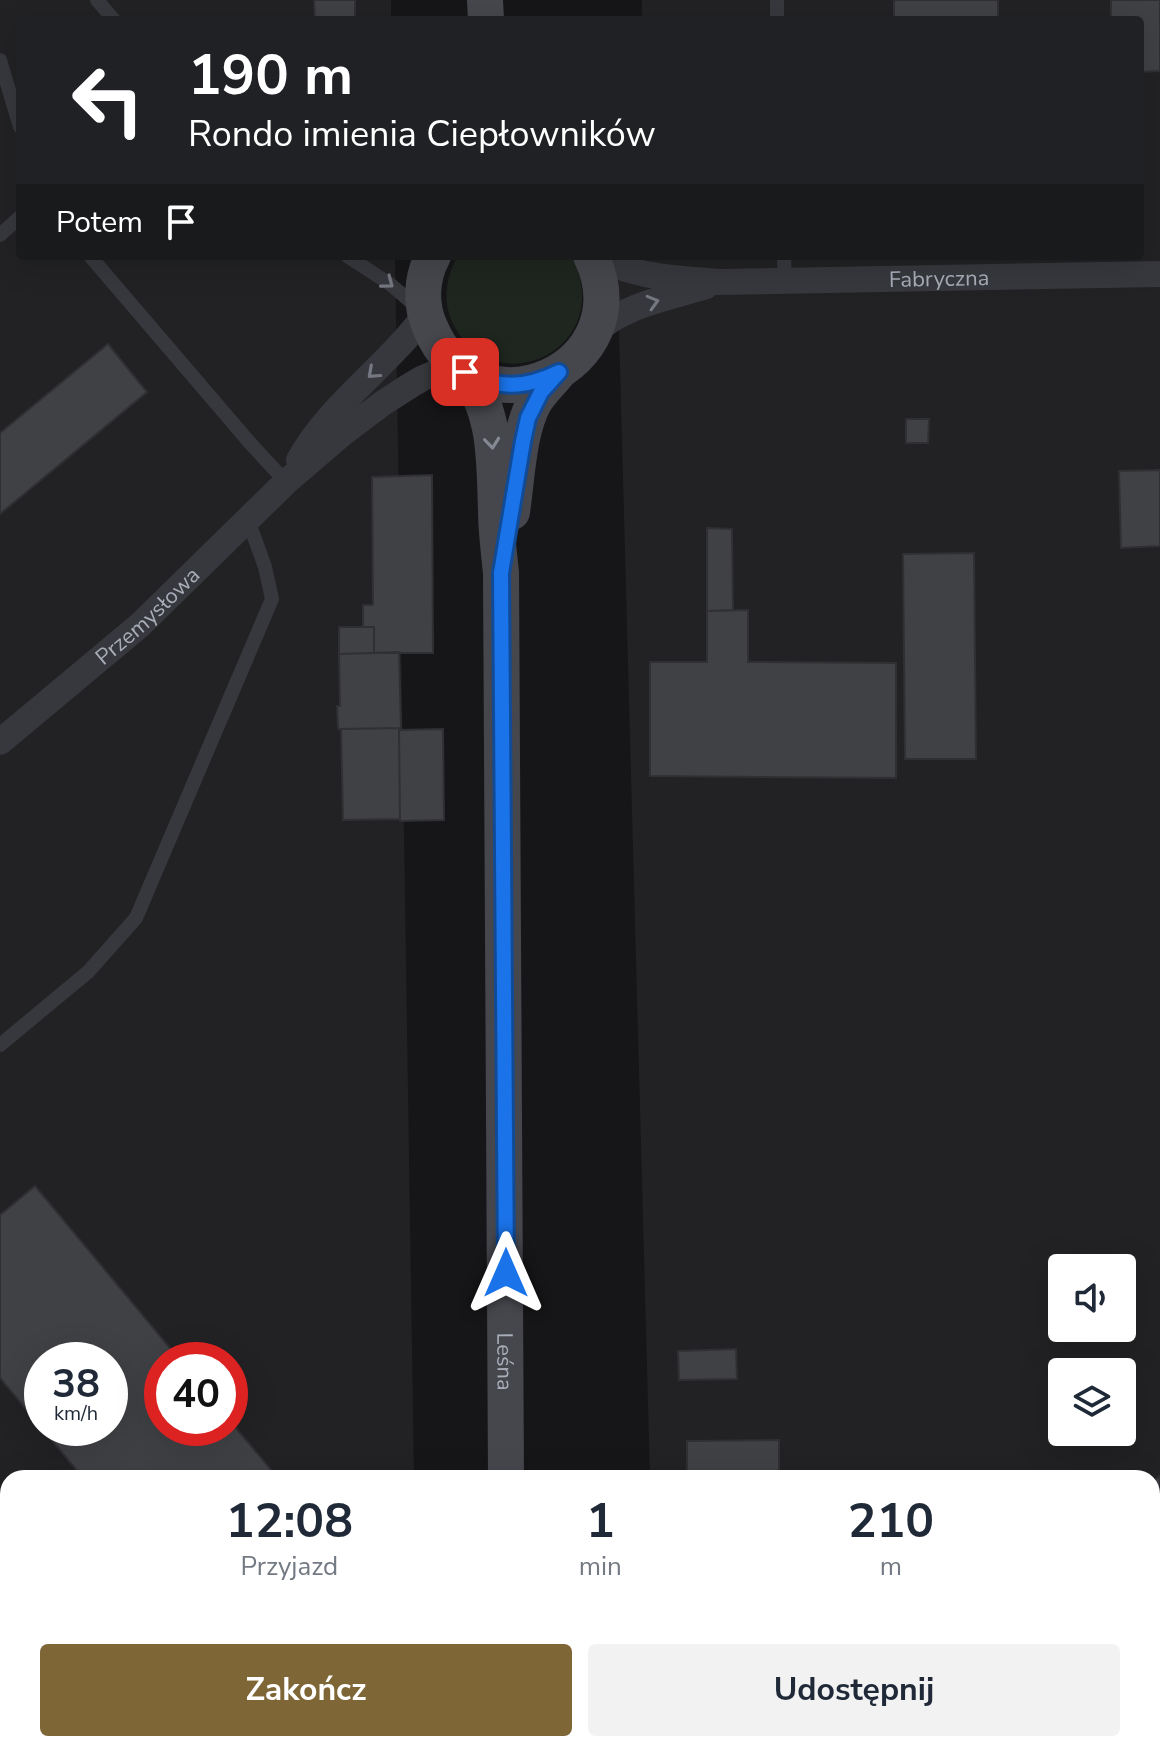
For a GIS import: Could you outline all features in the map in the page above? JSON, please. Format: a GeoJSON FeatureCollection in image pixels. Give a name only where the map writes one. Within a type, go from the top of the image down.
{"type":"FeatureCollection","features":[{"type":"Feature","properties":{"kind":"street"},"geometry":{"type":"LineString","coordinates":[[425,315],[423,289],[431,260]]}},
{"type":"Feature","properties":{"kind":"street"},"geometry":{"type":"LineString","coordinates":[[593,260],[601,290],[600,313],[593,334]]}},
{"type":"Feature","properties":{"kind":"street","name":"Fabryczna"},"geometry":{"type":"LineString","coordinates":[[604,260],[658,276],[719,282]]}},
{"type":"Feature","properties":{"kind":"street","name":"Fabryczna"},"geometry":{"type":"LineString","coordinates":[[593,334],[603,324],[637,307],[719,282],[785,268],[1160,274]]}},
{"type":"Feature","properties":{"kind":"street","name":"Przemysłowa"},"geometry":{"type":"LineString","coordinates":[[286,482],[323,425],[355,389],[390,357],[425,315]]}},
{"type":"Feature","properties":{"kind":"street","name":"Leśna"},"geometry":{"type":"LineString","coordinates":[[425,315],[436,343],[473,382],[485,406],[493,441],[501,573],[506,1470]]}},
{"type":"Feature","properties":{"kind":"street","name":"Leśna"},"geometry":{"type":"LineString","coordinates":[[501,573],[528,418],[541,392],[573,362],[593,334]]}},
{"type":"Feature","properties":{"kind":"street","name":"Przemysłowa"},"geometry":{"type":"LineString","coordinates":[[0,742],[140,625],[286,482],[342,434],[423,378],[460,369]]}},
{"type":"Feature","properties":{"kind":"street"},"geometry":{"type":"LineString","coordinates":[[460,369],[483,381],[512,385],[541,381],[559,372]]}},
{"type":"Feature","properties":{"kind":"lane"},"geometry":{"type":"LineString","coordinates":[[97,0],[111,16]]}},
{"type":"Feature","properties":{"kind":"lane"},"geometry":{"type":"LineString","coordinates":[[0,60],[16,114]]}},
{"type":"Feature","properties":{"kind":"lane"},"geometry":{"type":"LineString","coordinates":[[0,235],[16,221]]}},
{"type":"Feature","properties":{"kind":"lane"},"geometry":{"type":"LineString","coordinates":[[93,260],[286,482]]}},
{"type":"Feature","properties":{"kind":"lane"},"geometry":{"type":"LineString","coordinates":[[353,260],[390,284],[425,315]]}},
{"type":"Feature","properties":{"kind":"lane"},"geometry":{"type":"LineString","coordinates":[[0,1045],[88,972],[136,918],[272,599],[265,567],[248,520]]}},
{"type":"Feature","properties":{"kind":"shaded area"},"geometry":{"type":"Polygon","coordinates":[[[0,0],[391,0],[391,16],[16,16],[16,260],[395,260],[414,1470],[0,1470],[0,0]]]}},
{"type":"Feature","properties":{"kind":"shaded area"},"geometry":{"type":"Polygon","coordinates":[[[642,0],[1160,0],[1160,1470],[650,1470],[617,260],[1144,260],[1144,16],[642,16],[642,0]]]}},
{"type":"Feature","properties":{"kind":"shaded area"},"geometry":{"type":"Polygon","coordinates":[[[456,260],[572,260],[582,288],[579,316],[567,339],[547,355],[523,363],[498,362],[474,350],[454,326],[447,300],[450,273],[456,260]]]}},
{"type":"Feature","properties":{"kind":"building"},"geometry":{"type":"Polygon","coordinates":[[[314,0],[355,0],[355,16],[315,16],[314,0]]]}},
{"type":"Feature","properties":{"kind":"building"},"geometry":{"type":"Polygon","coordinates":[[[894,0],[998,0],[998,16],[894,16],[894,0]]]}},
{"type":"Feature","properties":{"kind":"building"},"geometry":{"type":"Polygon","coordinates":[[[1111,0],[1160,0],[1160,71],[1144,72],[1144,16],[1111,16],[1111,0]]]}},
{"type":"Feature","properties":{"kind":"building"},"geometry":{"type":"Polygon","coordinates":[[[108,344],[147,392],[0,514],[0,433],[108,344]]]}},
{"type":"Feature","properties":{"kind":"building"},"geometry":{"type":"Polygon","coordinates":[[[906,419],[929,419],[928,443],[906,443],[906,419]]]}},
{"type":"Feature","properties":{"kind":"building"},"geometry":{"type":"Polygon","coordinates":[[[1160,470],[1160,546],[1121,548],[1119,471],[1160,470]]]}},
{"type":"Feature","properties":{"kind":"building"},"geometry":{"type":"Polygon","coordinates":[[[432,475],[433,653],[374,653],[374,627],[363,627],[363,605],[373,605],[372,477],[432,475]]]}},
{"type":"Feature","properties":{"kind":"building"},"geometry":{"type":"Polygon","coordinates":[[[707,528],[732,529],[733,610],[707,611],[707,528]]]}},
{"type":"Feature","properties":{"kind":"building"},"geometry":{"type":"Polygon","coordinates":[[[974,553],[976,759],[905,759],[903,554],[974,553]]]}},
{"type":"Feature","properties":{"kind":"building"},"geometry":{"type":"Polygon","coordinates":[[[748,610],[748,662],[896,663],[896,778],[650,776],[650,662],[707,662],[707,611],[748,610]]]}},
{"type":"Feature","properties":{"kind":"building"},"geometry":{"type":"Polygon","coordinates":[[[339,627],[374,627],[374,653],[339,654],[339,627]]]}},
{"type":"Feature","properties":{"kind":"building"},"geometry":{"type":"Polygon","coordinates":[[[399,652],[401,728],[338,729],[339,654],[399,652]]]}},
{"type":"Feature","properties":{"kind":"building"},"geometry":{"type":"Polygon","coordinates":[[[399,728],[400,819],[343,820],[341,729],[399,728]]]}},
{"type":"Feature","properties":{"kind":"building"},"geometry":{"type":"Polygon","coordinates":[[[443,729],[444,820],[400,821],[399,730],[443,729]]]}},
{"type":"Feature","properties":{"kind":"building"},"geometry":{"type":"Polygon","coordinates":[[[35,1186],[165,1342],[144,1342],[144,1446],[248,1446],[248,1442],[271,1470],[76,1470],[56,1446],[128,1446],[128,1342],[24,1342],[24,1407],[0,1378],[0,1215],[35,1186]]]}},
{"type":"Feature","properties":{"kind":"building"},"geometry":{"type":"Polygon","coordinates":[[[736,1349],[737,1379],[679,1380],[678,1351],[736,1349]]]}},
{"type":"Feature","properties":{"kind":"building"},"geometry":{"type":"Polygon","coordinates":[[[779,1440],[779,1470],[687,1470],[687,1441],[779,1440]]]}},
{"type":"Feature","properties":{"kind":"route"},"geometry":{"type":"LineString","coordinates":[[465,372],[483,381],[522,385],[541,381],[559,372],[541,392],[528,418],[501,573],[506,1273]]}}]}
